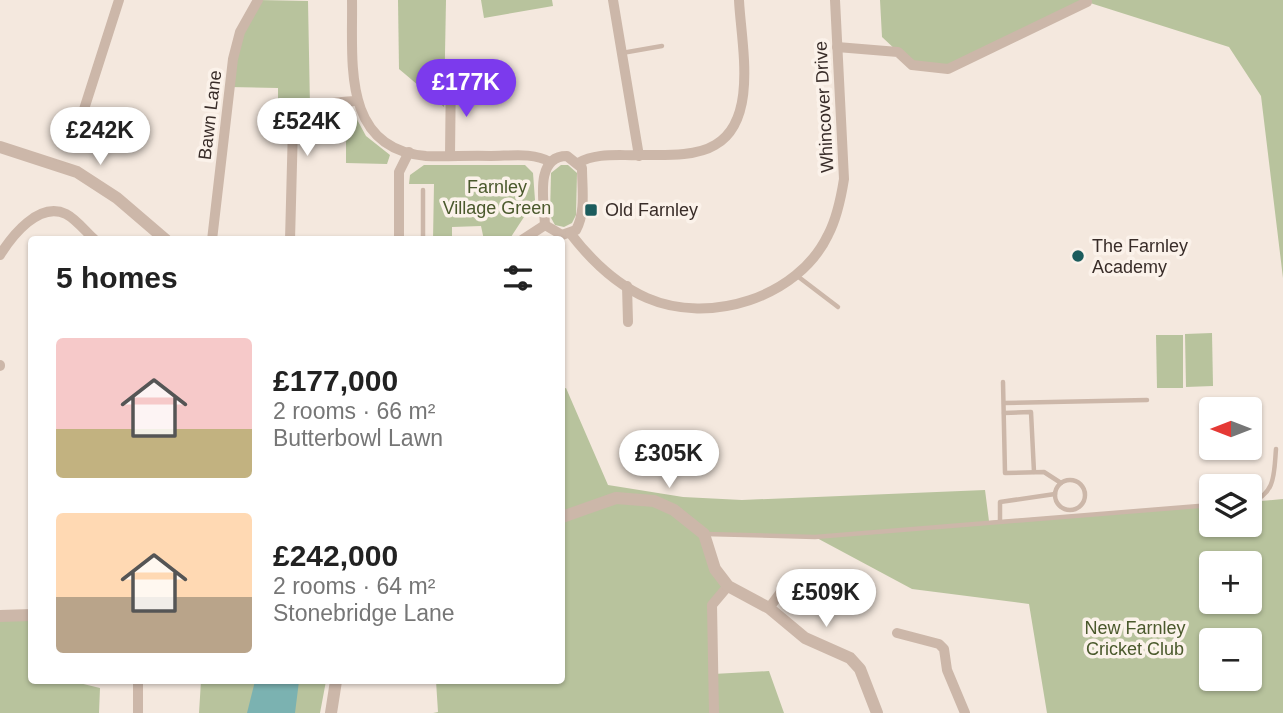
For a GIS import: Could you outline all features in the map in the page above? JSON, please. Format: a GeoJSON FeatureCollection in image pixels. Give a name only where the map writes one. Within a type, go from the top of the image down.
{"type":"FeatureCollection","features":[{"type":"Feature","properties":{"kind":"street"},"geometry":{"type":"LineString","coordinates":[[78,128],[119,0]]}},
{"type":"Feature","properties":{"kind":"street","name":"Bawn Lane"},"geometry":{"type":"LineString","coordinates":[[212,236],[233,59],[240,33],[258,0]]}},
{"type":"Feature","properties":{"kind":"street"},"geometry":{"type":"LineString","coordinates":[[352,0],[355,100],[377,134],[390,145],[409,152],[532,156],[550,162]]}},
{"type":"Feature","properties":{"kind":"street"},"geometry":{"type":"LineString","coordinates":[[613,0],[639,156]]}},
{"type":"Feature","properties":{"kind":"street"},"geometry":{"type":"LineString","coordinates":[[578,163],[593,157],[688,153],[714,146],[732,132],[741,116],[744,95],[739,0]]}},
{"type":"Feature","properties":{"kind":"street","name":"Whincover Drive"},"geometry":{"type":"LineString","coordinates":[[570,233],[594,261],[627,286],[666,305],[723,308],[780,287],[796,274],[812,259],[828,236],[840,204],[844,179],[835,0]]}},
{"type":"Feature","properties":{"kind":"street"},"geometry":{"type":"LineString","coordinates":[[837,47],[898,52],[912,65],[947,69],[1087,2]]}},
{"type":"Feature","properties":{"kind":"street"},"geometry":{"type":"LineString","coordinates":[[450,155],[451,69],[463,68]]}},
{"type":"Feature","properties":{"kind":"street"},"geometry":{"type":"LineString","coordinates":[[290,236],[293,126],[298,115],[310,107],[355,100]]}},
{"type":"Feature","properties":{"kind":"street"},"geometry":{"type":"LineString","coordinates":[[0,147],[77,172],[117,198],[159,236]]}},
{"type":"Feature","properties":{"kind":"street"},"geometry":{"type":"LineString","coordinates":[[399,236],[399,172],[409,152]]}},
{"type":"Feature","properties":{"kind":"street"},"geometry":{"type":"LineString","coordinates":[[567,156],[582,168],[581,221],[570,233],[562,235],[545,225],[544,180],[550,162],[555,157],[567,156]]}},
{"type":"Feature","properties":{"kind":"street"},"geometry":{"type":"LineString","coordinates":[[0,255],[34,217],[57,211],[68,214],[91,236]]}},
{"type":"Feature","properties":{"kind":"street"},"geometry":{"type":"LineString","coordinates":[[528,236],[545,225]]}},
{"type":"Feature","properties":{"kind":"street"},"geometry":{"type":"LineString","coordinates":[[627,286],[628,322]]}},
{"type":"Feature","properties":{"kind":"street"},"geometry":{"type":"LineString","coordinates":[[565,516],[615,498],[654,500],[674,510],[705,534],[715,569],[728,586],[769,608],[805,638],[850,658],[860,669],[877,713]]}},
{"type":"Feature","properties":{"kind":"street"},"geometry":{"type":"LineString","coordinates":[[714,713],[712,606],[728,586]]}},
{"type":"Feature","properties":{"kind":"street"},"geometry":{"type":"LineString","coordinates":[[769,608],[784,588],[805,587]]}},
{"type":"Feature","properties":{"kind":"street"},"geometry":{"type":"LineString","coordinates":[[0,616],[28,615]]}},
{"type":"Feature","properties":{"kind":"street"},"geometry":{"type":"LineString","coordinates":[[897,634],[939,643],[944,649],[947,670],[965,713]]}},
{"type":"Feature","properties":{"kind":"street"},"geometry":{"type":"LineString","coordinates":[[138,684],[138,713]]}},
{"type":"Feature","properties":{"kind":"street"},"geometry":{"type":"LineString","coordinates":[[331,713],[336,684]]}},
{"type":"Feature","properties":{"kind":"lane"},"geometry":{"type":"LineString","coordinates":[[621,53],[662,46]]}},
{"type":"Feature","properties":{"kind":"lane"},"geometry":{"type":"LineString","coordinates":[[423,190],[423,236]]}},
{"type":"Feature","properties":{"kind":"lane"},"geometry":{"type":"LineString","coordinates":[[796,274],[838,307]]}},
{"type":"Feature","properties":{"kind":"lane"},"geometry":{"type":"LineString","coordinates":[[1003,382],[1005,473],[1044,472],[1061,482],[1079,482],[1083,487],[1084,499],[1077,508],[1067,509],[1058,503],[1055,494],[1061,482]]}},
{"type":"Feature","properties":{"kind":"lane"},"geometry":{"type":"LineString","coordinates":[[1004,403],[1147,400]]}},
{"type":"Feature","properties":{"kind":"lane"},"geometry":{"type":"LineString","coordinates":[[1004,413],[1031,412],[1034,472]]}},
{"type":"Feature","properties":{"kind":"lane"},"geometry":{"type":"LineString","coordinates":[[1262,497],[1271,487],[1276,449]]}},
{"type":"Feature","properties":{"kind":"lane"},"geometry":{"type":"LineString","coordinates":[[1000,521],[1000,502],[1055,494]]}},
{"type":"Feature","properties":{"kind":"lane"},"geometry":{"type":"LineString","coordinates":[[705,534],[815,537],[1199,506]]}},
{"type":"Feature","properties":{"kind":"green space"},"geometry":{"type":"Polygon","coordinates":[[[258,0],[308,1],[310,107],[293,126],[278,125],[278,88],[229,87],[233,59],[258,0]]]}},
{"type":"Feature","properties":{"kind":"green space"},"geometry":{"type":"Polygon","coordinates":[[[398,0],[446,0],[444,107],[399,69],[398,0]]]}},
{"type":"Feature","properties":{"kind":"green space"},"geometry":{"type":"Polygon","coordinates":[[[481,0],[552,0],[553,6],[484,18],[481,0]]]}},
{"type":"Feature","properties":{"kind":"green space"},"geometry":{"type":"Polygon","coordinates":[[[880,0],[1283,0],[1283,278],[1261,96],[1229,47],[1087,2],[948,69],[912,65],[882,37],[880,0]]]}},
{"type":"Feature","properties":{"kind":"green space"},"geometry":{"type":"Polygon","coordinates":[[[317,110],[346,110],[354,114],[366,136],[390,155],[387,164],[346,163],[346,141],[352,136],[344,119],[309,119],[309,115],[317,110]]]}},
{"type":"Feature","properties":{"kind":"green space","name":"Farnley Village Green"},"geometry":{"type":"Polygon","coordinates":[[[424,165],[525,165],[533,173],[535,200],[512,236],[483,236],[481,226],[452,227],[452,236],[433,236],[434,184],[409,184],[410,175],[424,165]]]}},
{"type":"Feature","properties":{"kind":"green space"},"geometry":{"type":"Polygon","coordinates":[[[561,165],[568,165],[577,173],[576,215],[572,223],[564,227],[555,225],[550,216],[551,173],[561,165]]]}},
{"type":"Feature","properties":{"kind":"green space"},"geometry":{"type":"Polygon","coordinates":[[[1212,333],[1213,386],[1186,387],[1185,334],[1212,333]]]}},
{"type":"Feature","properties":{"kind":"green space"},"geometry":{"type":"Polygon","coordinates":[[[1156,335],[1183,335],[1183,388],[1157,388],[1156,335]]]}},
{"type":"Feature","properties":{"kind":"green space","name":"New Farnley Cricket Club"},"geometry":{"type":"Polygon","coordinates":[[[565,388],[608,485],[683,497],[742,500],[985,490],[989,521],[1199,506],[1199,537],[1262,537],[1262,501],[1283,499],[1283,713],[1047,713],[1029,604],[912,589],[815,537],[705,534],[728,586],[712,606],[713,674],[769,671],[784,713],[433,713],[438,712],[436,684],[565,684],[565,388]]]}},
{"type":"Feature","properties":{"kind":"green space"},"geometry":{"type":"Polygon","coordinates":[[[28,615],[28,684],[83,684],[100,688],[99,713],[0,713],[0,616],[28,615]]]}},
{"type":"Feature","properties":{"kind":"green space"},"geometry":{"type":"Polygon","coordinates":[[[201,684],[325,684],[320,713],[199,713],[201,684]]]}},
{"type":"Feature","properties":{"kind":"water"},"geometry":{"type":"Polygon","coordinates":[[[254,684],[299,684],[295,713],[247,713],[254,684]]]}},
{"type":"Feature","properties":{"kind":"place","name":"Old Farnley"},"geometry":{"type":"Point","coordinates":[591,210]}},
{"type":"Feature","properties":{"kind":"place","name":"The Farnley Academy"},"geometry":{"type":"Point","coordinates":[1078,256]}}]}
